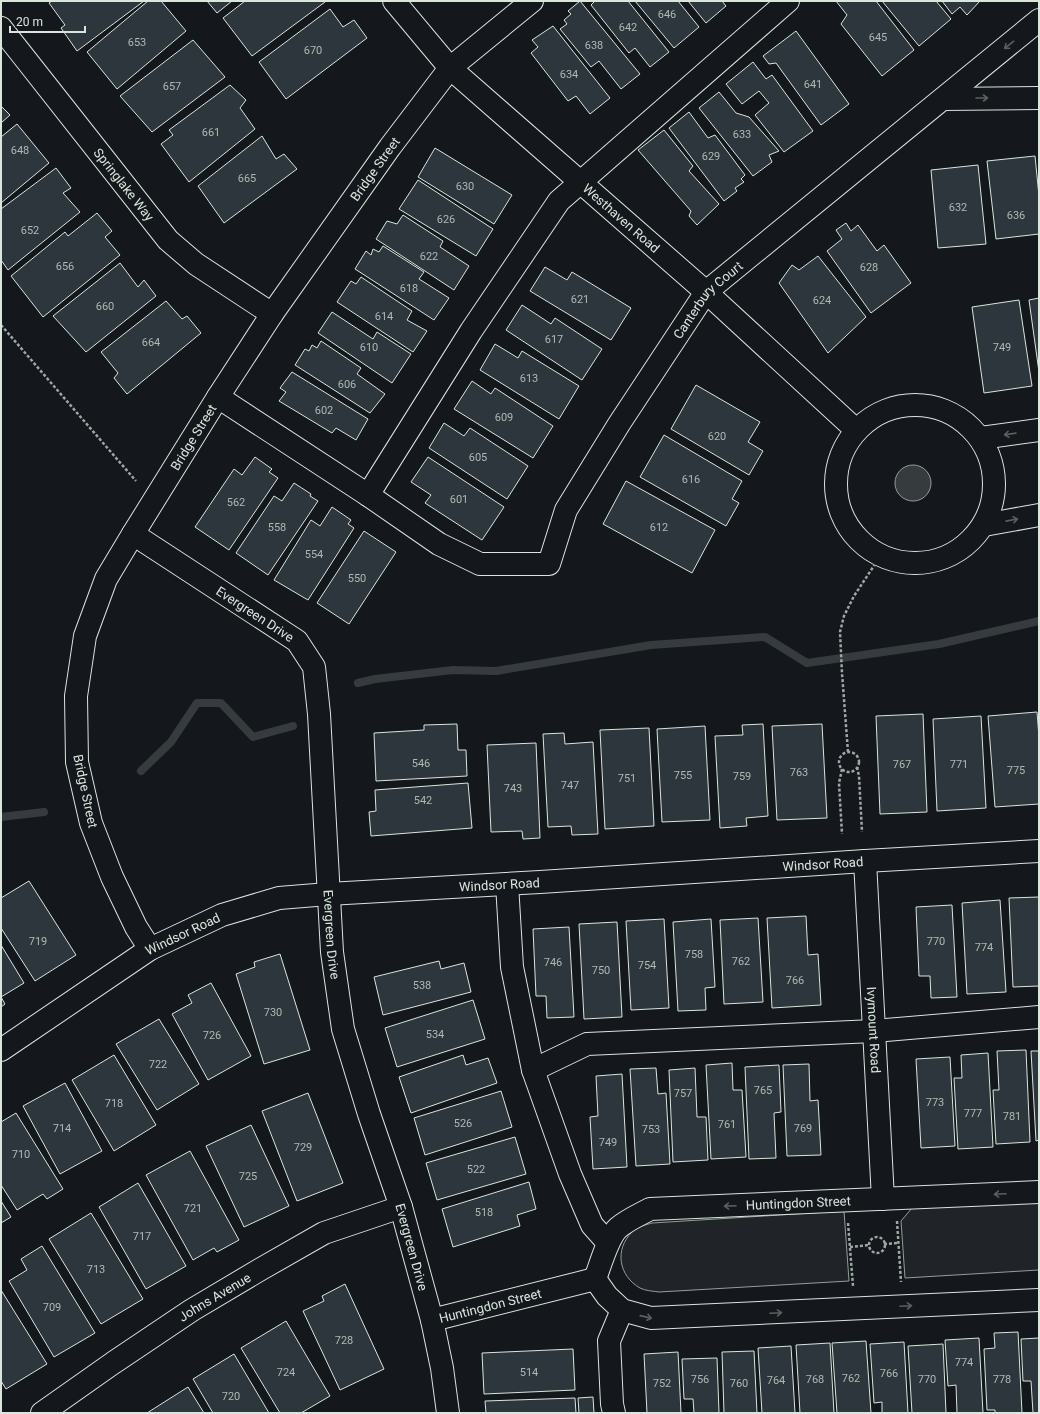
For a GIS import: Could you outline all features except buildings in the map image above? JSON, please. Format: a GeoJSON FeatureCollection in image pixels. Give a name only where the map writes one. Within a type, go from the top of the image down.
{"type":"FeatureCollection","features":[{"type":"Feature","properties":{"kind":"street","name":"Westhaven Road"},"geometry":{"type":"LineString","coordinates":[[394,1],[450,68],[706,292],[856,430]]}},
{"type":"Feature","properties":{"kind":"street","name":"Bridge Street"},"geometry":{"type":"LineString","coordinates":[[150,949],[136,926],[112,878],[91,823],[78,762],[76,696],[85,636],[106,579],[218,397],[272,314],[390,147],[450,68],[532,1]]}},
{"type":"Feature","properties":{"kind":"street"},"geometry":{"type":"LineString","coordinates":[[218,397],[368,495],[470,331],[559,201],[580,181],[788,1]]}},
{"type":"Feature","properties":{"kind":"street","name":"Canterbury Court"},"geometry":{"type":"LineString","coordinates":[[368,495],[439,544],[480,564],[549,564],[566,510],[706,292],[1039,20]]}},
{"type":"Feature","properties":{"kind":"street","name":"Springlake Way"},"geometry":{"type":"LineString","coordinates":[[1,28],[168,240],[196,264],[272,314]]}},
{"type":"Feature","properties":{"kind":"street"},"geometry":{"type":"LineString","coordinates":[[943,99],[1039,98]]}},
{"type":"Feature","properties":{"kind":"street"},"geometry":{"type":"LineString","coordinates":[[920,404],[954,414],[980,438],[993,466],[994,496],[984,525],[962,550],[931,563],[897,563],[867,549],[845,524],[835,492],[839,458],[856,430],[885,409],[920,404]]}},
{"type":"Feature","properties":{"kind":"street"},"geometry":{"type":"LineString","coordinates":[[980,438],[1039,430]]}},
{"type":"Feature","properties":{"kind":"street"},"geometry":{"type":"LineString","coordinates":[[984,525],[1039,515]]}},
{"type":"Feature","properties":{"kind":"street","name":"Evergreen Drive"},"geometry":{"type":"LineString","coordinates":[[133,534],[297,641],[314,667],[319,714],[332,952],[343,1029],[369,1114],[401,1207],[432,1320],[442,1368],[448,1413]]}},
{"type":"Feature","properties":{"kind":"street","name":"Windsor Road"},"geometry":{"type":"LineString","coordinates":[[1,1050],[150,949],[222,915],[279,898],[865,861],[1039,852]]}},
{"type":"Feature","properties":{"kind":"street","name":"Ivymount Road"},"geometry":{"type":"LineString","coordinates":[[865,861],[874,1031],[889,1199]]}},
{"type":"Feature","properties":{"kind":"street"},"geometry":{"type":"LineString","coordinates":[[507,884],[512,967],[533,1070],[570,1174],[592,1225],[608,1243]]}},
{"type":"Feature","properties":{"kind":"street"},"geometry":{"type":"LineString","coordinates":[[533,1070],[587,1044],[874,1031],[1039,1017]]}},
{"type":"Feature","properties":{"kind":"street","name":"Huntingdon Street"},"geometry":{"type":"LineString","coordinates":[[432,1320],[595,1279],[608,1243],[616,1229],[632,1218],[650,1209],[1039,1192]]}},
{"type":"Feature","properties":{"kind":"street","name":"Johns Avenue"},"geometry":{"type":"LineString","coordinates":[[42,1413],[192,1310],[261,1269],[324,1233],[401,1207]]}},
{"type":"Feature","properties":{"kind":"street"},"geometry":{"type":"LineString","coordinates":[[595,1279],[606,1296],[622,1310],[652,1318],[1039,1300]]}},
{"type":"Feature","properties":{"kind":"street"},"geometry":{"type":"LineString","coordinates":[[614,1413],[612,1404],[609,1341],[622,1310]]}},
{"type":"Feature","properties":{"kind":"path"},"geometry":{"type":"LineString","coordinates":[[1,325],[136,481]]}},
{"type":"Feature","properties":{"kind":"path"},"geometry":{"type":"LineString","coordinates":[[848,752],[839,642],[844,616],[854,596],[881,555]]}},
{"type":"Feature","properties":{"kind":"path"},"geometry":{"type":"LineString","coordinates":[[842,834],[839,783],[842,769],[840,759],[844,753],[848,752],[856,755],[859,762],[857,767],[859,776],[862,832]]}},
{"type":"Feature","properties":{"kind":"path"},"geometry":{"type":"LineString","coordinates":[[842,769],[849,772],[855,770],[857,767]]}},
{"type":"Feature","properties":{"kind":"path"},"geometry":{"type":"LineString","coordinates":[[889,1199],[898,1242],[903,1307]]}},
{"type":"Feature","properties":{"kind":"path"},"geometry":{"type":"LineString","coordinates":[[846,1201],[854,1309]]}},
{"type":"Feature","properties":{"kind":"path"},"geometry":{"type":"LineString","coordinates":[[876,1237],[881,1238],[884,1244],[883,1250],[878,1253],[871,1251],[869,1245],[871,1240],[876,1237]]}},
{"type":"Feature","properties":{"kind":"path"},"geometry":{"type":"LineString","coordinates":[[884,1244],[898,1242]]}},
{"type":"Feature","properties":{"kind":"path"},"geometry":{"type":"LineString","coordinates":[[850,1247],[869,1245]]}},
{"type":"Feature","properties":{"kind":"shaded area"},"geometry":{"type":"Polygon","coordinates":[[[917,465],[926,470],[930,476],[930,490],[926,496],[917,501],[909,501],[900,496],[896,490],[895,479],[900,470],[906,466],[917,465]]]}},
{"type":"Feature","properties":{"kind":"shaded area"},"geometry":{"type":"Polygon","coordinates":[[[1039,1200],[1039,1270],[905,1278],[901,1221],[912,1208],[1039,1200]]]}},
{"type":"Feature","properties":{"kind":"shaded area"},"geometry":{"type":"Polygon","coordinates":[[[844,1211],[849,1281],[659,1292],[642,1289],[633,1283],[623,1270],[621,1262],[621,1254],[626,1239],[636,1229],[652,1223],[844,1211]]]}},
{"type":"Feature","properties":{"kind":"waterway"},"geometry":{"type":"LineString","coordinates":[[358,683],[375,679],[453,670],[496,671],[651,645],[765,637],[807,663],[939,644],[1039,621]]}},
{"type":"Feature","properties":{"kind":"waterway"},"geometry":{"type":"LineString","coordinates":[[141,771],[171,742],[197,703],[221,703],[253,737],[293,726]]}},
{"type":"Feature","properties":{"kind":"waterway"},"geometry":{"type":"LineString","coordinates":[[1,817],[44,812]]}}]}
